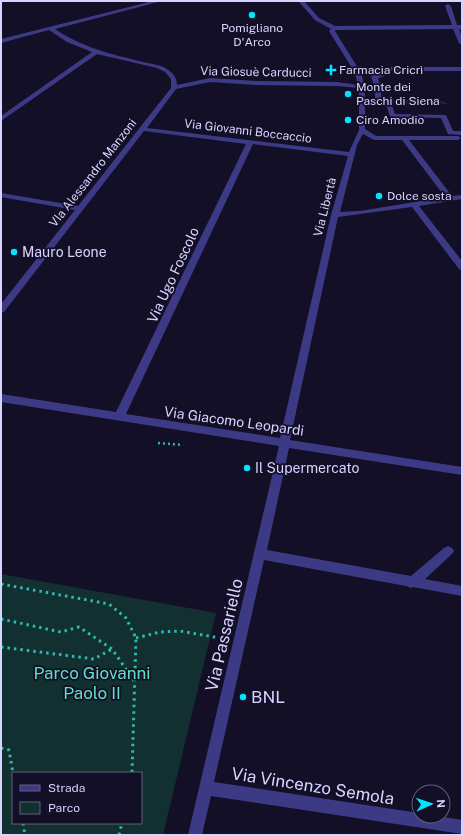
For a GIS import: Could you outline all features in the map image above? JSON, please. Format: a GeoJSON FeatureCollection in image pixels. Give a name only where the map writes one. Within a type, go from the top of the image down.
{"type":"FeatureCollection","features":[{"type":"Feature","properties":{"kind":"street"},"geometry":{"type":"LineString","coordinates":[[1,41],[159,1]]}},
{"type":"Feature","properties":{"kind":"street"},"geometry":{"type":"LineString","coordinates":[[301,1],[317,19],[334,28],[462,27]]}},
{"type":"Feature","properties":{"kind":"street"},"geometry":{"type":"LineString","coordinates":[[448,6],[462,43]]}},
{"type":"Feature","properties":{"kind":"street","name":"Via Libertà"},"geometry":{"type":"LineString","coordinates":[[284,443],[335,215],[351,154],[362,130],[362,87],[358,74],[332,31],[334,28]]}},
{"type":"Feature","properties":{"kind":"street"},"geometry":{"type":"LineString","coordinates":[[51,29],[69,41],[96,52],[159,67],[167,71],[174,79],[174,88]]}},
{"type":"Feature","properties":{"kind":"street"},"geometry":{"type":"LineString","coordinates":[[1,119],[96,52]]}},
{"type":"Feature","properties":{"kind":"street"},"geometry":{"type":"LineString","coordinates":[[462,69],[375,69],[382,76],[374,76],[379,94],[378,102],[390,106],[392,116],[444,116],[450,133],[462,133]]}},
{"type":"Feature","properties":{"kind":"street","name":"Via Giosuè Carducci"},"geometry":{"type":"LineString","coordinates":[[174,88],[210,80],[256,83],[337,84],[362,87]]}},
{"type":"Feature","properties":{"kind":"street","name":"VIa Alessandro Manzoni"},"geometry":{"type":"LineString","coordinates":[[1,310],[174,88]]}},
{"type":"Feature","properties":{"kind":"street","name":"Via Giovanni Boccaccio"},"geometry":{"type":"LineString","coordinates":[[142,129],[351,154]]}},
{"type":"Feature","properties":{"kind":"street"},"geometry":{"type":"LineString","coordinates":[[362,130],[374,138],[462,138]]}},
{"type":"Feature","properties":{"kind":"street"},"geometry":{"type":"LineString","coordinates":[[404,138],[450,199]]}},
{"type":"Feature","properties":{"kind":"street","name":"Via Ugo Foscolo"},"geometry":{"type":"LineString","coordinates":[[118,417],[123,410],[250,143]]}},
{"type":"Feature","properties":{"kind":"street"},"geometry":{"type":"LineString","coordinates":[[1,195],[80,209]]}},
{"type":"Feature","properties":{"kind":"street"},"geometry":{"type":"LineString","coordinates":[[335,215],[360,213],[462,197]]}},
{"type":"Feature","properties":{"kind":"street"},"geometry":{"type":"LineString","coordinates":[[414,204],[462,267]]}},
{"type":"Feature","properties":{"kind":"street","name":"Via Giacomo Leopardi"},"geometry":{"type":"LineString","coordinates":[[1,398],[462,471]]}},
{"type":"Feature","properties":{"kind":"street","name":"Via Passariello"},"geometry":{"type":"LineString","coordinates":[[195,835],[284,443]]}},
{"type":"Feature","properties":{"kind":"street"},"geometry":{"type":"LineString","coordinates":[[411,583],[448,551]]}},
{"type":"Feature","properties":{"kind":"street"},"geometry":{"type":"LineString","coordinates":[[260,554],[411,583],[462,591]]}},
{"type":"Feature","properties":{"kind":"street","name":"Via Vincenzo Semola"},"geometry":{"type":"LineString","coordinates":[[206,788],[462,827]]}},
{"type":"Feature","properties":{"kind":"path"},"geometry":{"type":"LineString","coordinates":[[158,443],[183,445]]}},
{"type":"Feature","properties":{"kind":"path"},"geometry":{"type":"LineString","coordinates":[[1,584],[109,604],[121,612],[130,623],[136,638],[132,772]]}},
{"type":"Feature","properties":{"kind":"path"},"geometry":{"type":"LineString","coordinates":[[1,619],[61,632],[79,627],[112,648],[135,682]]}},
{"type":"Feature","properties":{"kind":"path"},"geometry":{"type":"LineString","coordinates":[[136,638],[160,632],[180,631],[220,638]]}},
{"type":"Feature","properties":{"kind":"path"},"geometry":{"type":"LineString","coordinates":[[1,647],[94,659],[112,648]]}},
{"type":"Feature","properties":{"kind":"path"},"geometry":{"type":"LineString","coordinates":[[1,748],[9,750],[13,772]]}},
{"type":"Feature","properties":{"kind":"path"},"geometry":{"type":"LineString","coordinates":[[23,824],[26,835]]}},
{"type":"Feature","properties":{"kind":"path"},"geometry":{"type":"LineString","coordinates":[[119,835],[122,824]]}},
{"type":"Feature","properties":{"kind":"green space"},"geometry":{"type":"Polygon","coordinates":[[[386,99],[442,101],[448,104],[385,103],[386,99]]]}},
{"type":"Feature","properties":{"kind":"green space","name":"Parco Giovanni Paolo II"},"geometry":{"type":"Polygon","coordinates":[[[1,574],[216,613],[163,835],[1,835],[1,574]]]}},
{"type":"Feature","properties":{"kind":"place","name":"Pomigliano D'Arco"},"geometry":{"type":"Point","coordinates":[252,15]}},
{"type":"Feature","properties":{"kind":"place","name":"Farmacia Cricrì"},"geometry":{"type":"Point","coordinates":[331,70]}},
{"type":"Feature","properties":{"kind":"place","name":"Monte dei Paschi di Siena"},"geometry":{"type":"Point","coordinates":[348,94]}},
{"type":"Feature","properties":{"kind":"place","name":"Ciro Amodio"},"geometry":{"type":"Point","coordinates":[348,120]}},
{"type":"Feature","properties":{"kind":"place","name":"Dolce sosta"},"geometry":{"type":"Point","coordinates":[379,196]}},
{"type":"Feature","properties":{"kind":"place","name":"Mauro Leone"},"geometry":{"type":"Point","coordinates":[14,252]}},
{"type":"Feature","properties":{"kind":"place","name":"Il Supermercato"},"geometry":{"type":"Point","coordinates":[247,468]}},
{"type":"Feature","properties":{"kind":"place","name":"BNL"},"geometry":{"type":"Point","coordinates":[243,697]}}]}
